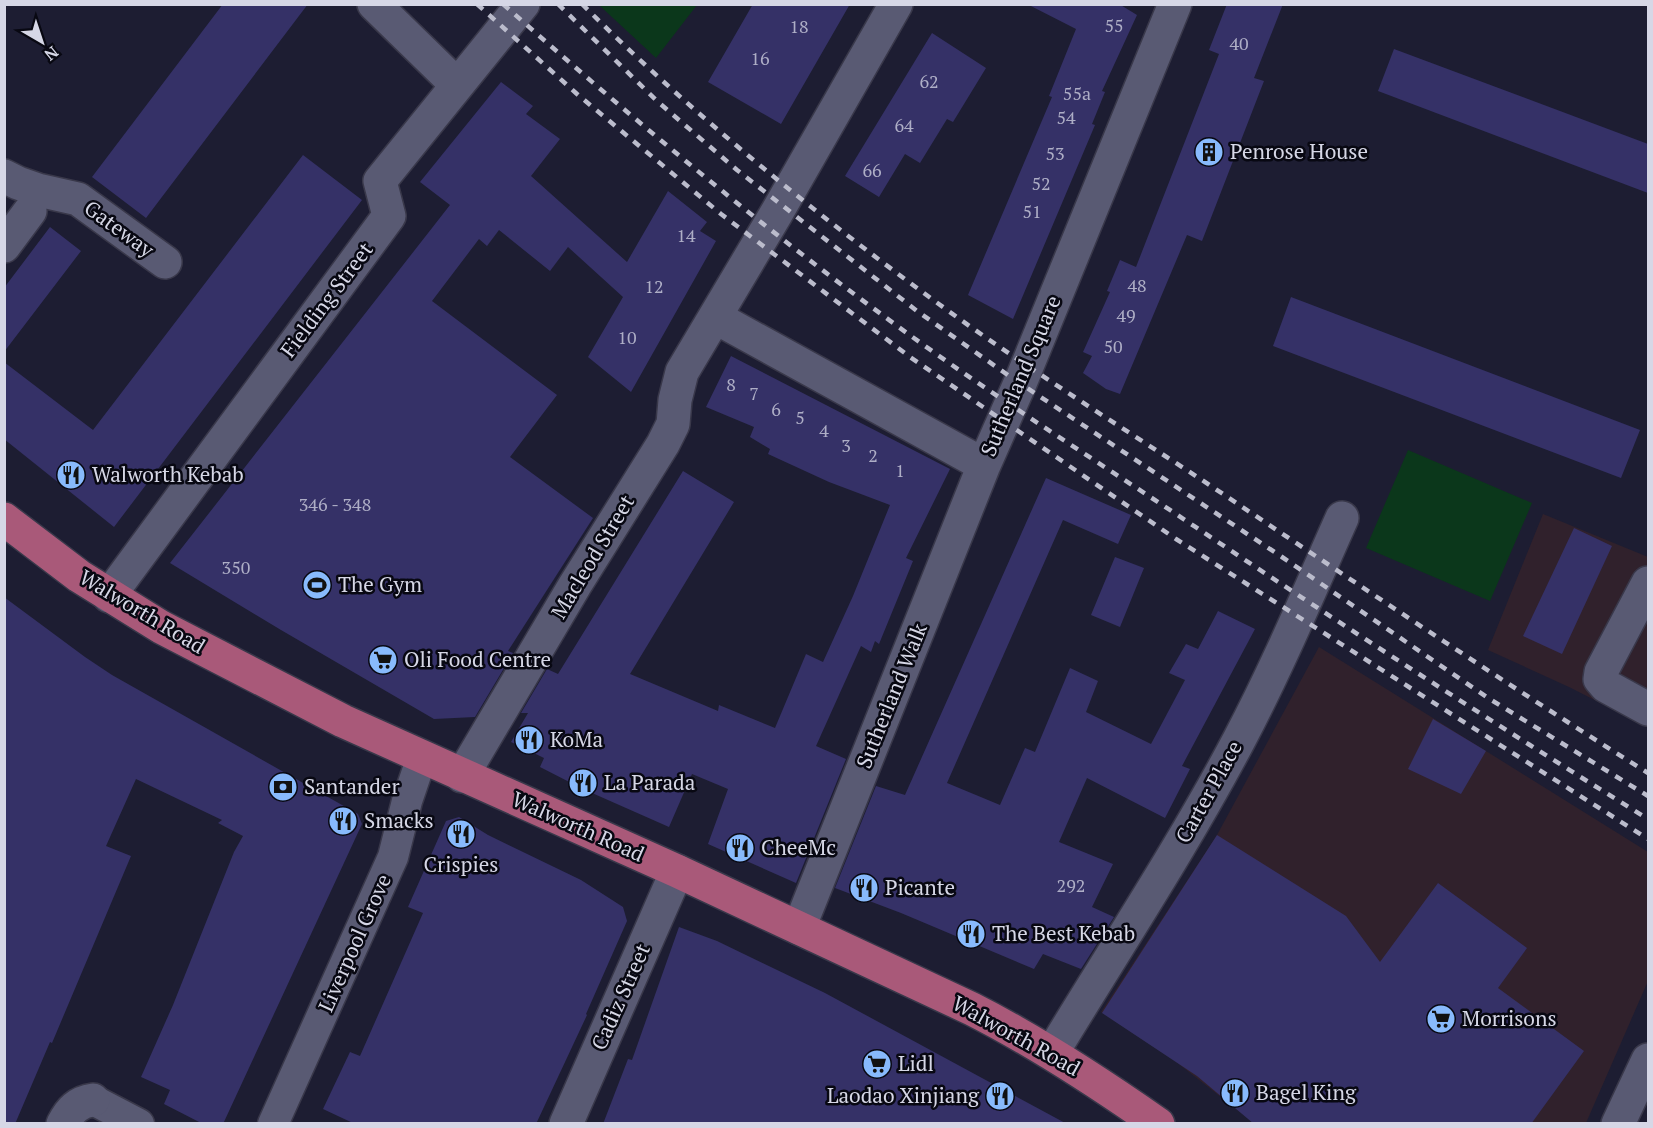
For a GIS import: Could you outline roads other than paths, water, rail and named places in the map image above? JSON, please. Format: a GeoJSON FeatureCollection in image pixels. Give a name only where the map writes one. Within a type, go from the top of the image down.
{"type":"FeatureCollection","features":[{"type":"Feature","properties":{"kind":"main road","name":"Walworth Road"},"geometry":{"type":"LineString","coordinates":[[4,519],[61,563],[109,596],[161,627],[343,721],[677,871],[972,1009],[1052,1053],[1158,1124]]}},
{"type":"Feature","properties":{"kind":"street"},"geometry":{"type":"LineString","coordinates":[[374,4],[457,85]]}},
{"type":"Feature","properties":{"kind":"street","name":"Fielding Street"},"geometry":{"type":"LineString","coordinates":[[109,596],[389,216],[380,181],[523,4]]}},
{"type":"Feature","properties":{"kind":"street"},"geometry":{"type":"LineString","coordinates":[[715,317],[896,4]]}},
{"type":"Feature","properties":{"kind":"street","name":"Sutherland Square"},"geometry":{"type":"LineString","coordinates":[[715,317],[984,465],[1021,381],[1176,4]]}},
{"type":"Feature","properties":{"kind":"street","name":"Gateway"},"geometry":{"type":"LineString","coordinates":[[4,176],[38,190],[78,199],[165,262]]}},
{"type":"Feature","properties":{"kind":"street"},"geometry":{"type":"LineString","coordinates":[[4,246],[30,211]]}},
{"type":"Feature","properties":{"kind":"street","name":"Macleod Street"},"geometry":{"type":"LineString","coordinates":[[462,776],[586,566],[670,431],[679,379],[715,317]]}},
{"type":"Feature","properties":{"kind":"street","name":"Sutherland Walk"},"geometry":{"type":"LineString","coordinates":[[799,928],[984,465]]}},
{"type":"Feature","properties":{"kind":"street","name":"Carter Place"},"geometry":{"type":"LineString","coordinates":[[1052,1053],[1187,833],[1233,750],[1291,632],[1342,518]]}},
{"type":"Feature","properties":{"kind":"street"},"geometry":{"type":"LineString","coordinates":[[1648,583],[1600,679],[1606,686],[1648,709]]}},
{"type":"Feature","properties":{"kind":"street","name":"Liverpool Grove"},"geometry":{"type":"LineString","coordinates":[[273,1124],[393,857],[407,801],[422,757]]}},
{"type":"Feature","properties":{"kind":"street","name":"Cadiz Street"},"geometry":{"type":"LineString","coordinates":[[566,1124],[677,871]]}},
{"type":"Feature","properties":{"kind":"street"},"geometry":{"type":"LineString","coordinates":[[1617,1124],[1648,1060]]}},
{"type":"Feature","properties":{"kind":"street"},"geometry":{"type":"LineString","coordinates":[[63,1124],[68,1113],[75,1106],[93,1100],[138,1124]]}},
{"type":"Feature","properties":{"kind":"railway"},"geometry":{"type":"LineString","coordinates":[[477,4],[577,94],[721,214],[910,357],[1176,539],[1648,839]]}},
{"type":"Feature","properties":{"kind":"railway"},"geometry":{"type":"LineString","coordinates":[[503,4],[641,124],[736,202],[832,277],[952,365],[1350,629],[1648,819]]}},
{"type":"Feature","properties":{"kind":"railway"},"geometry":{"type":"LineString","coordinates":[[558,4],[657,101],[737,170],[917,311],[1012,378],[1282,557],[1488,698],[1648,796]]}},
{"type":"Feature","properties":{"kind":"railway"},"geometry":{"type":"LineString","coordinates":[[582,4],[668,86],[758,164],[852,239],[947,310],[1045,378],[1648,773]]}},
{"type":"Feature","properties":{"kind":"place","name":"Penrose House"},"geometry":{"type":"Point","coordinates":[1209,152]}},
{"type":"Feature","properties":{"kind":"place","name":"Walworth Kebab"},"geometry":{"type":"Point","coordinates":[71,475]}},
{"type":"Feature","properties":{"kind":"place","name":"The Gym"},"geometry":{"type":"Point","coordinates":[317,585]}},
{"type":"Feature","properties":{"kind":"place","name":"Oli Food Centre"},"geometry":{"type":"Point","coordinates":[383,660]}},
{"type":"Feature","properties":{"kind":"place","name":"KoMa"},"geometry":{"type":"Point","coordinates":[529,740]}},
{"type":"Feature","properties":{"kind":"place","name":"La Parada"},"geometry":{"type":"Point","coordinates":[583,783]}},
{"type":"Feature","properties":{"kind":"place","name":"Santander"},"geometry":{"type":"Point","coordinates":[283,787]}},
{"type":"Feature","properties":{"kind":"place","name":"Smacks"},"geometry":{"type":"Point","coordinates":[343,821]}},
{"type":"Feature","properties":{"kind":"place","name":"Crispies"},"geometry":{"type":"Point","coordinates":[461,834]}},
{"type":"Feature","properties":{"kind":"place","name":"CheeMc"},"geometry":{"type":"Point","coordinates":[740,848]}},
{"type":"Feature","properties":{"kind":"place","name":"Picante"},"geometry":{"type":"Point","coordinates":[864,888]}},
{"type":"Feature","properties":{"kind":"place","name":"The Best Kebab"},"geometry":{"type":"Point","coordinates":[971,934]}},
{"type":"Feature","properties":{"kind":"place","name":"Morrisons"},"geometry":{"type":"Point","coordinates":[1441,1019]}},
{"type":"Feature","properties":{"kind":"place","name":"Lidl"},"geometry":{"type":"Point","coordinates":[877,1064]}},
{"type":"Feature","properties":{"kind":"place","name":"Bagel King"},"geometry":{"type":"Point","coordinates":[1235,1093]}},
{"type":"Feature","properties":{"kind":"place","name":"Laodao Xinjiang"},"geometry":{"type":"Point","coordinates":[1000,1096]}}]}
